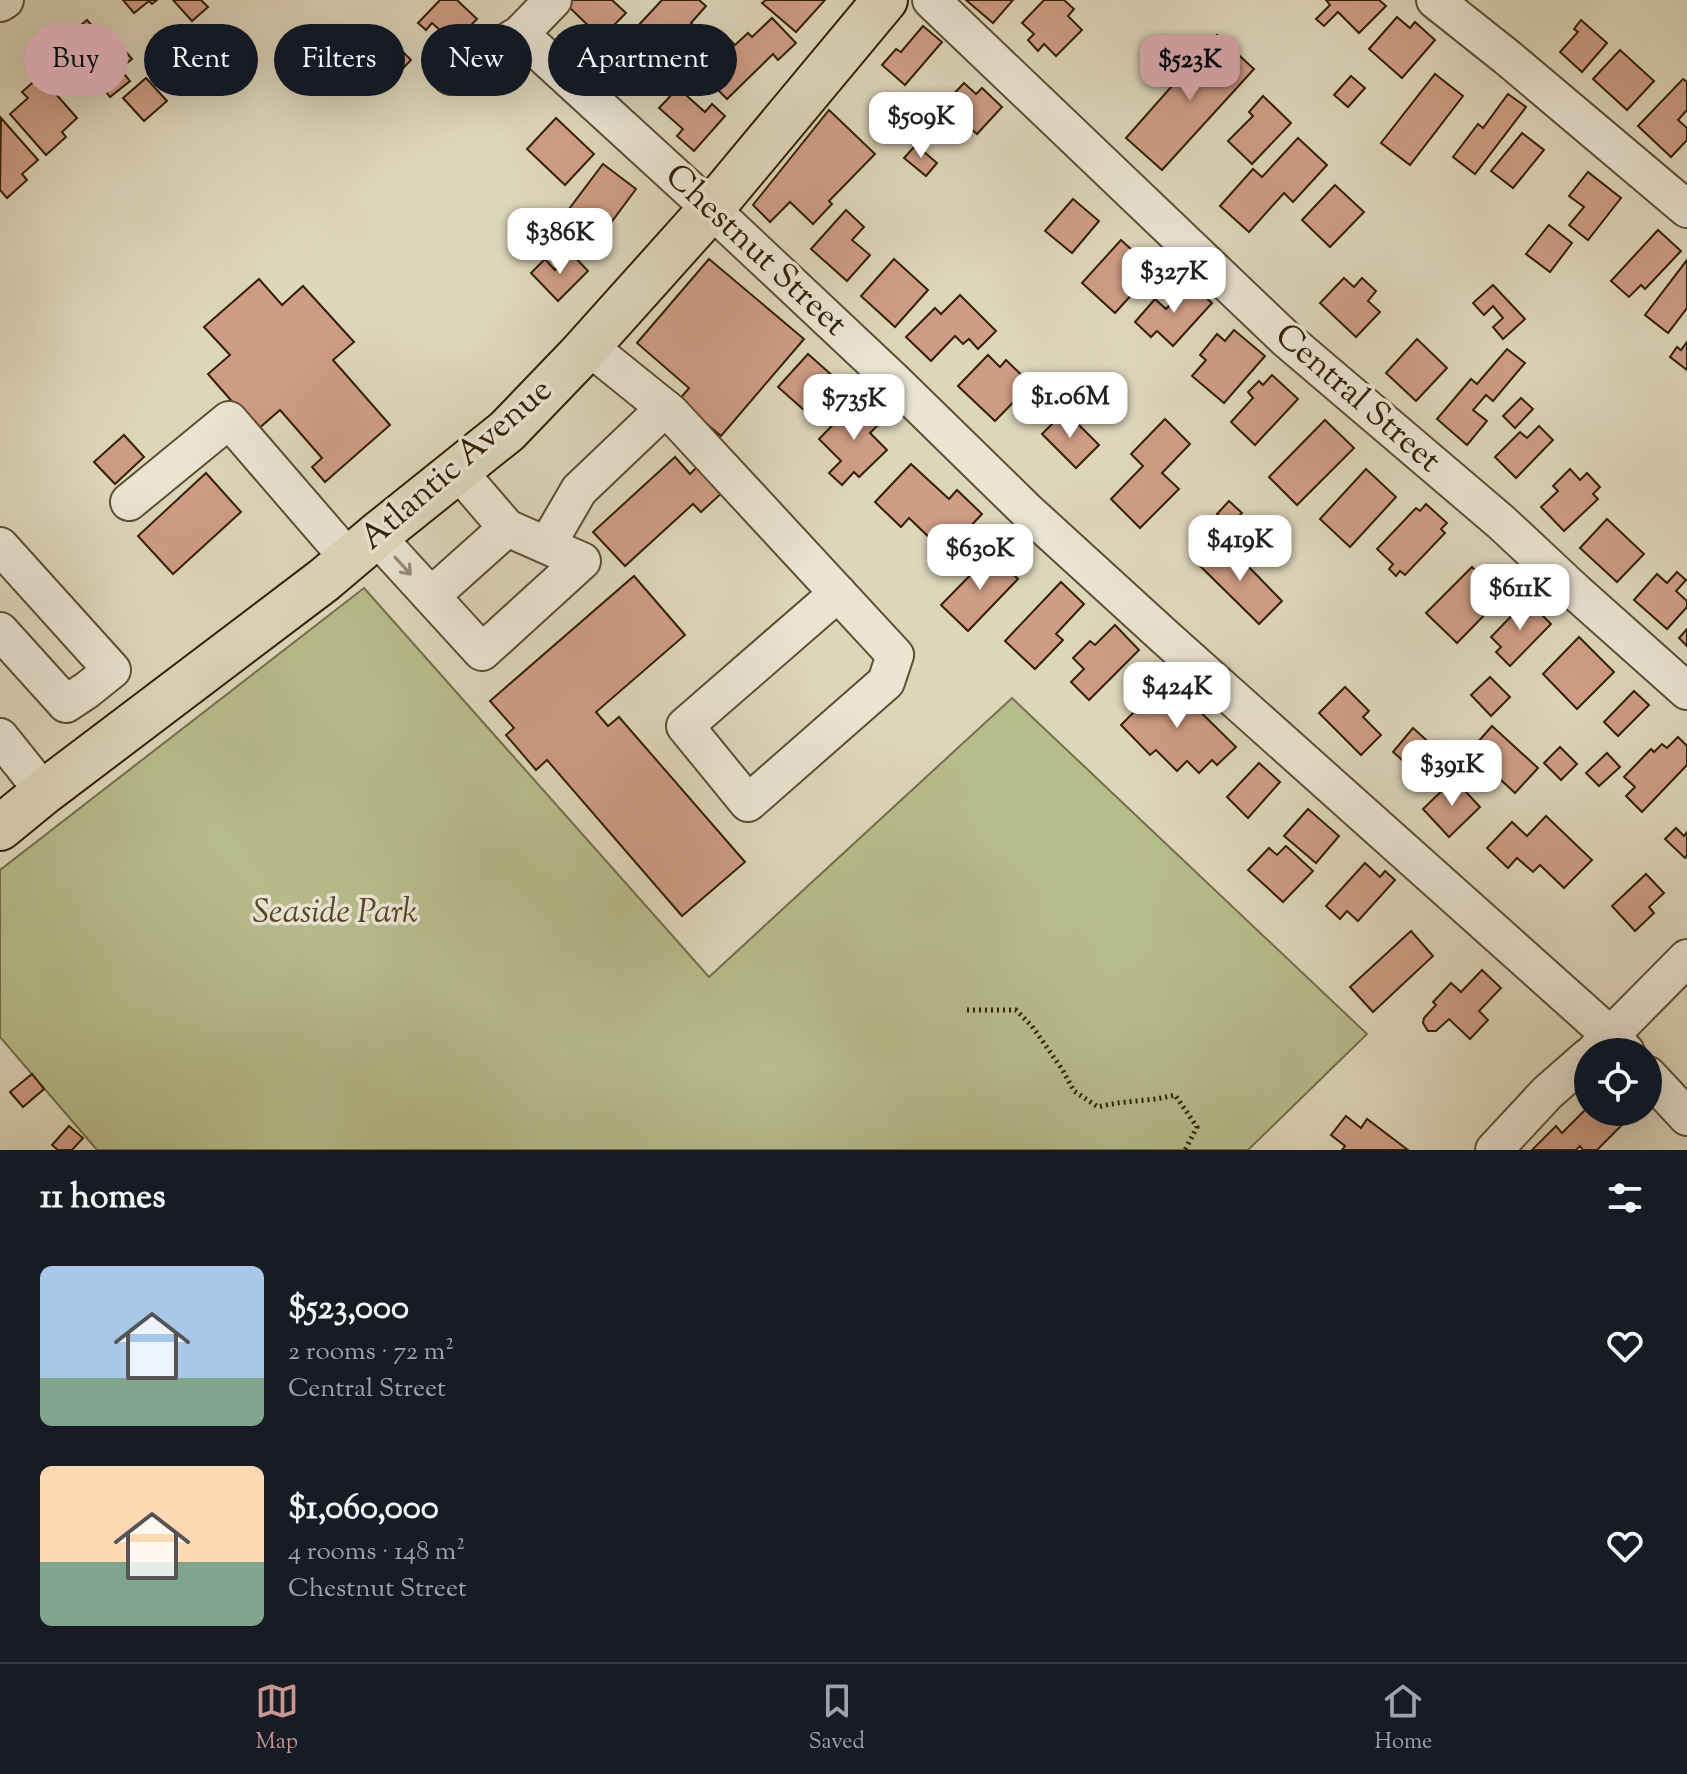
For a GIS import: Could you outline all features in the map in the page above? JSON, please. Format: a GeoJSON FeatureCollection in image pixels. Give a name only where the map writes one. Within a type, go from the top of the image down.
{"type":"FeatureCollection","features":[{"type":"Feature","properties":{"kind":"main road","name":"Atlantic Avenue"},"geometry":{"type":"LineString","coordinates":[[0,828],[313,589],[507,431],[711,209],[885,0]]}},
{"type":"Feature","properties":{"kind":"street"},"geometry":{"type":"LineString","coordinates":[[0,3],[5,0]]}},
{"type":"Feature","properties":{"kind":"street"},"geometry":{"type":"LineString","coordinates":[[530,24],[553,0]]}},
{"type":"Feature","properties":{"kind":"street","name":"Central Street"},"geometry":{"type":"LineString","coordinates":[[931,0],[1286,339],[1501,522],[1687,691]]}},
{"type":"Feature","properties":{"kind":"street"},"geometry":{"type":"LineString","coordinates":[[1435,0],[1683,193]]}},
{"type":"Feature","properties":{"kind":"street","name":"Chestnut Street"},"geometry":{"type":"LineString","coordinates":[[532,45],[711,209],[1050,532],[1593,1038]]}},
{"type":"Feature","properties":{"kind":"street"},"geometry":{"type":"LineString","coordinates":[[588,346],[665,408],[838,593],[895,655],[886,682],[748,803],[685,726],[838,593]]}},
{"type":"Feature","properties":{"kind":"street"},"geometry":{"type":"LineString","coordinates":[[547,545],[579,490],[665,408]]}},
{"type":"Feature","properties":{"kind":"street"},"geometry":{"type":"LineString","coordinates":[[129,502],[229,420],[362,548],[431,596],[482,652],[582,561],[507,528],[458,471]]}},
{"type":"Feature","properties":{"kind":"street"},"geometry":{"type":"LineString","coordinates":[[431,596],[507,528]]}},
{"type":"Feature","properties":{"kind":"street"},"geometry":{"type":"LineString","coordinates":[[0,546],[112,670],[66,704],[0,631]]}},
{"type":"Feature","properties":{"kind":"street"},"geometry":{"type":"LineString","coordinates":[[87,690],[123,733]]}},
{"type":"Feature","properties":{"kind":"street"},"geometry":{"type":"LineString","coordinates":[[0,737],[44,792]]}},
{"type":"Feature","properties":{"kind":"street"},"geometry":{"type":"LineString","coordinates":[[1615,1038],[1687,958]]}},
{"type":"Feature","properties":{"kind":"street"},"geometry":{"type":"LineString","coordinates":[[1494,1150],[1547,1093],[1574,1073]]}},
{"type":"Feature","properties":{"kind":"street"},"geometry":{"type":"LineString","coordinates":[[1662,1090],[1687,1117]]}},
{"type":"Feature","properties":{"kind":"path"},"geometry":{"type":"LineString","coordinates":[[967,1010],[1016,1010],[1032,1026],[1074,1091],[1098,1107],[1120,1101],[1153,1101],[1175,1095],[1197,1127],[1185,1150]]}},
{"type":"Feature","properties":{"kind":"green space","name":"Seaside Park"},"geometry":{"type":"Polygon","coordinates":[[[364,588],[709,977],[1012,698],[1367,1034],[1248,1150],[97,1150],[0,1037],[0,870],[364,588]]]}},
{"type":"Feature","properties":{"kind":"building"},"geometry":{"type":"Polygon","coordinates":[[[123,0],[157,0],[152,4],[149,1],[134,13],[123,0]]]}},
{"type":"Feature","properties":{"kind":"building"},"geometry":{"type":"Polygon","coordinates":[[[173,0],[201,0],[208,7],[192,21],[173,0]]]}},
{"type":"Feature","properties":{"kind":"building"},"geometry":{"type":"Polygon","coordinates":[[[440,0],[457,0],[477,19],[472,24],[421,26],[418,23],[440,0]]]}},
{"type":"Feature","properties":{"kind":"building"},"geometry":{"type":"Polygon","coordinates":[[[572,0],[612,0],[626,13],[615,24],[587,24],[567,5],[572,0]]]}},
{"type":"Feature","properties":{"kind":"building"},"geometry":{"type":"Polygon","coordinates":[[[662,0],[699,0],[706,6],[692,24],[640,24],[662,0]]]}},
{"type":"Feature","properties":{"kind":"building"},"geometry":{"type":"Polygon","coordinates":[[[766,0],[825,0],[796,32],[762,3],[766,0]]]}},
{"type":"Feature","properties":{"kind":"building"},"geometry":{"type":"Polygon","coordinates":[[[966,0],[1013,0],[993,23],[966,0]]]}},
{"type":"Feature","properties":{"kind":"building"},"geometry":{"type":"Polygon","coordinates":[[[1044,0],[1064,0],[1074,9],[1068,16],[1082,30],[1056,56],[1044,44],[1038,51],[1028,40],[1034,34],[1022,23],[1044,0]]]}},
{"type":"Feature","properties":{"kind":"building"},"geometry":{"type":"Polygon","coordinates":[[[1326,0],[1379,0],[1386,6],[1359,33],[1338,12],[1324,26],[1316,19],[1330,5],[1326,0]]]}},
{"type":"Feature","properties":{"kind":"building"},"geometry":{"type":"Polygon","coordinates":[[[1397,17],[1410,28],[1415,22],[1435,40],[1402,78],[1369,49],[1397,17]]]}},
{"type":"Feature","properties":{"kind":"building"},"geometry":{"type":"Polygon","coordinates":[[[772,18],[796,43],[778,60],[773,54],[737,89],[737,43],[748,33],[752,37],[772,18]]]}},
{"type":"Feature","properties":{"kind":"building"},"geometry":{"type":"Polygon","coordinates":[[[1581,20],[1607,43],[1582,72],[1560,52],[1578,32],[1574,29],[1581,20]]]}},
{"type":"Feature","properties":{"kind":"building"},"geometry":{"type":"Polygon","coordinates":[[[923,26],[942,42],[905,85],[882,65],[896,49],[901,52],[923,26]]]}},
{"type":"Feature","properties":{"kind":"building"},"geometry":{"type":"Polygon","coordinates":[[[1217,35],[1254,69],[1162,170],[1126,138],[1217,35]]]}},
{"type":"Feature","properties":{"kind":"building"},"geometry":{"type":"Polygon","coordinates":[[[1620,50],[1654,81],[1627,110],[1593,79],[1620,50]]]}},
{"type":"Feature","properties":{"kind":"building"},"geometry":{"type":"Polygon","coordinates":[[[1435,74],[1463,96],[1410,165],[1381,143],[1435,74]]]}},
{"type":"Feature","properties":{"kind":"building"},"geometry":{"type":"Polygon","coordinates":[[[1351,76],[1365,88],[1348,107],[1334,95],[1351,76]]]}},
{"type":"Feature","properties":{"kind":"building"},"geometry":{"type":"Polygon","coordinates":[[[1683,79],[1687,82],[1687,110],[1678,120],[1687,128],[1687,140],[1671,157],[1638,126],[1683,79]]]}},
{"type":"Feature","properties":{"kind":"building"},"geometry":{"type":"Polygon","coordinates":[[[144,80],[144,96],[162,96],[167,101],[144,121],[123,98],[144,80]]]}},
{"type":"Feature","properties":{"kind":"building"},"geometry":{"type":"Polygon","coordinates":[[[964,83],[976,94],[982,88],[1002,107],[977,134],[969,127],[955,142],[930,119],[964,83]]]}},
{"type":"Feature","properties":{"kind":"building"},"geometry":{"type":"Polygon","coordinates":[[[1508,94],[1526,107],[1475,174],[1453,157],[1478,124],[1483,128],[1508,94]]]}},
{"type":"Feature","properties":{"kind":"building"},"geometry":{"type":"Polygon","coordinates":[[[26,96],[58,96],[77,118],[62,132],[66,137],[46,155],[10,114],[28,98],[26,96]]]}},
{"type":"Feature","properties":{"kind":"building"},"geometry":{"type":"Polygon","coordinates":[[[670,96],[687,96],[705,112],[712,104],[725,116],[694,151],[677,136],[683,129],[659,108],[670,96]]]}},
{"type":"Feature","properties":{"kind":"building"},"geometry":{"type":"Polygon","coordinates":[[[1263,96],[1291,123],[1252,164],[1228,141],[1253,116],[1249,112],[1263,96]]]}},
{"type":"Feature","properties":{"kind":"building"},"geometry":{"type":"Polygon","coordinates":[[[829,110],[875,154],[829,201],[832,204],[813,224],[790,202],[770,222],[753,205],[829,110]]]}},
{"type":"Feature","properties":{"kind":"building"},"geometry":{"type":"Polygon","coordinates":[[[1,118],[38,160],[22,174],[27,180],[7,198],[0,190],[1,118]]]}},
{"type":"Feature","properties":{"kind":"building"},"geometry":{"type":"Polygon","coordinates":[[[556,118],[594,154],[565,185],[527,149],[556,118]]]}},
{"type":"Feature","properties":{"kind":"building"},"geometry":{"type":"Polygon","coordinates":[[[1522,133],[1544,150],[1513,188],[1491,171],[1522,133]]]}},
{"type":"Feature","properties":{"kind":"building"},"geometry":{"type":"Polygon","coordinates":[[[1298,138],[1327,165],[1293,202],[1284,193],[1249,232],[1220,206],[1253,169],[1262,177],[1298,138]]]}},
{"type":"Feature","properties":{"kind":"building"},"geometry":{"type":"Polygon","coordinates":[[[916,145],[937,163],[926,176],[904,158],[916,145]]]}},
{"type":"Feature","properties":{"kind":"building"},"geometry":{"type":"Polygon","coordinates":[[[603,164],[636,189],[610,224],[593,210],[585,221],[569,209],[603,164]]]}},
{"type":"Feature","properties":{"kind":"building"},"geometry":{"type":"Polygon","coordinates":[[[1588,172],[1621,198],[1588,240],[1569,225],[1584,207],[1569,196],[1588,172]]]}},
{"type":"Feature","properties":{"kind":"building"},"geometry":{"type":"Polygon","coordinates":[[[1335,185],[1364,212],[1330,247],[1302,220],[1335,185]]]}},
{"type":"Feature","properties":{"kind":"building"},"geometry":{"type":"Polygon","coordinates":[[[1073,199],[1099,221],[1072,253],[1045,231],[1073,199]]]}},
{"type":"Feature","properties":{"kind":"building"},"geometry":{"type":"Polygon","coordinates":[[[846,210],[864,227],[852,240],[870,255],[847,281],[811,249],[846,210]]]}},
{"type":"Feature","properties":{"kind":"building"},"geometry":{"type":"Polygon","coordinates":[[[1549,225],[1572,243],[1550,272],[1526,254],[1549,225]]]}},
{"type":"Feature","properties":{"kind":"building"},"geometry":{"type":"Polygon","coordinates":[[[1658,230],[1681,251],[1645,289],[1641,285],[1629,297],[1611,281],[1658,230]]]}},
{"type":"Feature","properties":{"kind":"building"},"geometry":{"type":"Polygon","coordinates":[[[1121,240],[1154,270],[1115,313],[1082,283],[1121,240]]]}},
{"type":"Feature","properties":{"kind":"building"},"geometry":{"type":"Polygon","coordinates":[[[571,253],[588,271],[558,301],[531,273],[545,259],[555,270],[571,253]]]}},
{"type":"Feature","properties":{"kind":"building"},"geometry":{"type":"Polygon","coordinates":[[[709,259],[804,339],[721,436],[679,400],[689,388],[637,343],[709,259]]]}},
{"type":"Feature","properties":{"kind":"building"},"geometry":{"type":"Polygon","coordinates":[[[894,259],[928,290],[895,327],[861,296],[894,259]]]}},
{"type":"Feature","properties":{"kind":"building"},"geometry":{"type":"Polygon","coordinates":[[[1687,260],[1687,308],[1668,333],[1645,315],[1687,260]]]}},
{"type":"Feature","properties":{"kind":"building"},"geometry":{"type":"Polygon","coordinates":[[[1344,278],[1354,287],[1362,278],[1376,291],[1368,301],[1380,312],[1356,337],[1320,303],[1344,278]]]}},
{"type":"Feature","properties":{"kind":"building"},"geometry":{"type":"Polygon","coordinates":[[[259,279],[282,305],[303,286],[354,342],[333,360],[390,425],[325,482],[312,467],[322,458],[280,410],[257,430],[208,374],[230,355],[204,327],[259,279]]]}},
{"type":"Feature","properties":{"kind":"building"},"geometry":{"type":"Polygon","coordinates":[[[1190,283],[1212,303],[1173,346],[1157,331],[1151,337],[1135,322],[1155,299],[1166,309],[1190,283]]]}},
{"type":"Feature","properties":{"kind":"building"},"geometry":{"type":"Polygon","coordinates":[[[1493,285],[1525,319],[1503,339],[1493,327],[1503,318],[1493,306],[1484,315],[1473,303],[1493,285]]]}},
{"type":"Feature","properties":{"kind":"building"},"geometry":{"type":"Polygon","coordinates":[[[960,295],[996,331],[978,349],[969,339],[963,344],[955,336],[931,361],[906,337],[935,308],[941,314],[960,295]]]}},
{"type":"Feature","properties":{"kind":"building"},"geometry":{"type":"Polygon","coordinates":[[[1234,330],[1265,356],[1224,403],[1192,376],[1206,360],[1200,355],[1217,334],[1225,341],[1234,330]]]}},
{"type":"Feature","properties":{"kind":"building"},"geometry":{"type":"Polygon","coordinates":[[[1417,339],[1447,368],[1416,401],[1386,373],[1417,339]]]}},
{"type":"Feature","properties":{"kind":"building"},"geometry":{"type":"Polygon","coordinates":[[[1687,342],[1687,370],[1670,357],[1677,347],[1681,350],[1687,342]]]}},
{"type":"Feature","properties":{"kind":"building"},"geometry":{"type":"Polygon","coordinates":[[[1507,349],[1525,363],[1493,401],[1486,395],[1473,410],[1487,421],[1467,445],[1437,419],[1471,379],[1477,384],[1507,349]]]}},
{"type":"Feature","properties":{"kind":"building"},"geometry":{"type":"Polygon","coordinates":[[[808,354],[834,377],[804,410],[778,387],[808,354]]]}},
{"type":"Feature","properties":{"kind":"building"},"geometry":{"type":"Polygon","coordinates":[[[988,355],[1000,367],[1006,360],[1031,384],[995,421],[958,386],[988,355]]]}},
{"type":"Feature","properties":{"kind":"building"},"geometry":{"type":"Polygon","coordinates":[[[1272,375],[1298,399],[1255,445],[1231,422],[1253,398],[1248,392],[1259,381],[1263,385],[1272,375]]]}},
{"type":"Feature","properties":{"kind":"building"},"geometry":{"type":"Polygon","coordinates":[[[1521,398],[1533,409],[1515,428],[1503,416],[1521,398]]]}},
{"type":"Feature","properties":{"kind":"building"},"geometry":{"type":"Polygon","coordinates":[[[858,399],[881,422],[870,433],[887,450],[859,477],[854,472],[842,485],[829,473],[841,461],[819,439],[858,399]]]}},
{"type":"Feature","properties":{"kind":"building"},"geometry":{"type":"Polygon","coordinates":[[[1065,411],[1099,445],[1076,468],[1042,434],[1065,411]]]}},
{"type":"Feature","properties":{"kind":"building"},"geometry":{"type":"Polygon","coordinates":[[[1165,419],[1190,444],[1162,473],[1179,489],[1140,528],[1111,499],[1143,466],[1131,454],[1165,419]]]}},
{"type":"Feature","properties":{"kind":"building"},"geometry":{"type":"Polygon","coordinates":[[[1325,420],[1354,448],[1297,505],[1269,477],[1325,420]]]}},
{"type":"Feature","properties":{"kind":"building"},"geometry":{"type":"Polygon","coordinates":[[[1539,426],[1553,440],[1516,478],[1495,457],[1520,432],[1527,438],[1539,426]]]}},
{"type":"Feature","properties":{"kind":"building"},"geometry":{"type":"Polygon","coordinates":[[[124,435],[144,457],[115,484],[94,462],[124,435]]]}},
{"type":"Feature","properties":{"kind":"building"},"geometry":{"type":"Polygon","coordinates":[[[675,457],[690,474],[700,464],[724,491],[701,512],[693,504],[625,566],[593,532],[675,457]]]}},
{"type":"Feature","properties":{"kind":"building"},"geometry":{"type":"Polygon","coordinates":[[[911,464],[949,499],[957,490],[982,514],[952,546],[941,535],[934,542],[909,518],[901,527],[875,502],[911,464]]]}},
{"type":"Feature","properties":{"kind":"building"},"geometry":{"type":"Polygon","coordinates":[[[1366,469],[1396,497],[1350,547],[1320,519],[1366,469]]]}},
{"type":"Feature","properties":{"kind":"building"},"geometry":{"type":"Polygon","coordinates":[[[1570,469],[1580,480],[1587,473],[1600,487],[1593,494],[1598,499],[1564,531],[1541,507],[1558,491],[1553,486],[1570,469]]]}},
{"type":"Feature","properties":{"kind":"building"},"geometry":{"type":"Polygon","coordinates":[[[206,473],[241,512],[173,574],[138,536],[206,473]]]}},
{"type":"Feature","properties":{"kind":"building"},"geometry":{"type":"Polygon","coordinates":[[[1229,501],[1242,513],[1230,525],[1217,514],[1229,501]]]}},
{"type":"Feature","properties":{"kind":"building"},"geometry":{"type":"Polygon","coordinates":[[[1426,504],[1447,523],[1441,529],[1445,533],[1405,575],[1400,571],[1396,576],[1389,569],[1393,564],[1377,549],[1416,508],[1420,511],[1426,504]]]}},
{"type":"Feature","properties":{"kind":"building"},"geometry":{"type":"Polygon","coordinates":[[[1607,519],[1644,554],[1617,582],[1580,548],[1607,519]]]}},
{"type":"Feature","properties":{"kind":"building"},"geometry":{"type":"Polygon","coordinates":[[[1213,543],[1236,566],[1242,560],[1282,601],[1259,624],[1195,561],[1213,543]]]}},
{"type":"Feature","properties":{"kind":"building"},"geometry":{"type":"Polygon","coordinates":[[[992,553],[1018,579],[968,631],[941,605],[992,553]]]}},
{"type":"Feature","properties":{"kind":"building"},"geometry":{"type":"Polygon","coordinates":[[[1472,567],[1503,596],[1457,643],[1426,613],[1472,567]]]}},
{"type":"Feature","properties":{"kind":"building"},"geometry":{"type":"Polygon","coordinates":[[[1677,572],[1686,580],[1676,591],[1687,601],[1687,607],[1667,629],[1634,600],[1657,574],[1667,583],[1677,572]]]}},
{"type":"Feature","properties":{"kind":"building"},"geometry":{"type":"Polygon","coordinates":[[[634,576],[685,635],[596,712],[608,726],[619,717],[745,862],[682,916],[547,760],[536,770],[506,735],[514,728],[490,701],[634,576]]]}},
{"type":"Feature","properties":{"kind":"building"},"geometry":{"type":"Polygon","coordinates":[[[1061,582],[1084,604],[1056,634],[1063,640],[1035,669],[1005,641],[1061,582]]]}},
{"type":"Feature","properties":{"kind":"building"},"geometry":{"type":"Polygon","coordinates":[[[1527,600],[1551,624],[1510,666],[1496,652],[1501,647],[1491,637],[1527,600]]]}},
{"type":"Feature","properties":{"kind":"building"},"geometry":{"type":"Polygon","coordinates":[[[1115,625],[1139,650],[1089,700],[1071,682],[1084,669],[1073,658],[1090,641],[1095,645],[1115,625]]]}},
{"type":"Feature","properties":{"kind":"building"},"geometry":{"type":"Polygon","coordinates":[[[1687,629],[1687,646],[1679,638],[1687,629]]]}},
{"type":"Feature","properties":{"kind":"building"},"geometry":{"type":"Polygon","coordinates":[[[1579,637],[1614,672],[1577,709],[1543,674],[1579,637]]]}},
{"type":"Feature","properties":{"kind":"building"},"geometry":{"type":"Polygon","coordinates":[[[1490,677],[1510,697],[1491,716],[1471,695],[1490,677]]]}},
{"type":"Feature","properties":{"kind":"building"},"geometry":{"type":"Polygon","coordinates":[[[1167,679],[1236,747],[1217,765],[1212,760],[1199,773],[1187,761],[1177,771],[1156,750],[1150,755],[1121,725],[1167,679]]]}},
{"type":"Feature","properties":{"kind":"building"},"geometry":{"type":"Polygon","coordinates":[[[1345,687],[1369,711],[1363,717],[1381,735],[1361,755],[1319,713],[1345,687]]]}},
{"type":"Feature","properties":{"kind":"building"},"geometry":{"type":"Polygon","coordinates":[[[1634,691],[1649,705],[1618,736],[1604,722],[1634,691]]]}},
{"type":"Feature","properties":{"kind":"building"},"geometry":{"type":"Polygon","coordinates":[[[1492,726],[1538,768],[1515,793],[1470,751],[1492,726]]]}},
{"type":"Feature","properties":{"kind":"building"},"geometry":{"type":"Polygon","coordinates":[[[1413,728],[1444,756],[1424,779],[1393,752],[1413,728]]]}},
{"type":"Feature","properties":{"kind":"building"},"geometry":{"type":"Polygon","coordinates":[[[1678,737],[1687,746],[1687,765],[1642,812],[1626,796],[1635,787],[1624,777],[1651,749],[1654,752],[1662,744],[1667,748],[1678,737]]]}},
{"type":"Feature","properties":{"kind":"building"},"geometry":{"type":"Polygon","coordinates":[[[1560,747],[1577,764],[1561,780],[1544,763],[1560,747]]]}},
{"type":"Feature","properties":{"kind":"building"},"geometry":{"type":"Polygon","coordinates":[[[1607,753],[1620,767],[1599,786],[1586,773],[1607,753]]]}},
{"type":"Feature","properties":{"kind":"building"},"geometry":{"type":"Polygon","coordinates":[[[1259,763],[1280,782],[1248,818],[1227,797],[1259,763]]]}},
{"type":"Feature","properties":{"kind":"building"},"geometry":{"type":"Polygon","coordinates":[[[1454,779],[1480,807],[1449,837],[1423,809],[1454,779]]]}},
{"type":"Feature","properties":{"kind":"building"},"geometry":{"type":"Polygon","coordinates":[[[1308,809],[1339,836],[1316,863],[1284,836],[1308,809]]]}},
{"type":"Feature","properties":{"kind":"building"},"geometry":{"type":"Polygon","coordinates":[[[1546,816],[1592,860],[1564,888],[1540,865],[1533,872],[1517,858],[1508,868],[1487,848],[1512,822],[1527,836],[1546,816]]]}},
{"type":"Feature","properties":{"kind":"building"},"geometry":{"type":"Polygon","coordinates":[[[1676,828],[1684,836],[1687,832],[1685,858],[1665,839],[1676,828]]]}},
{"type":"Feature","properties":{"kind":"building"},"geometry":{"type":"Polygon","coordinates":[[[1286,846],[1313,871],[1283,902],[1248,870],[1269,848],[1277,855],[1286,846]]]}},
{"type":"Feature","properties":{"kind":"building"},"geometry":{"type":"Polygon","coordinates":[[[1365,863],[1380,877],[1385,871],[1395,880],[1358,921],[1347,911],[1340,919],[1326,906],[1365,863]]]}},
{"type":"Feature","properties":{"kind":"building"},"geometry":{"type":"Polygon","coordinates":[[[1646,874],[1664,893],[1649,907],[1654,913],[1635,931],[1612,906],[1646,874]]]}},
{"type":"Feature","properties":{"kind":"building"},"geometry":{"type":"Polygon","coordinates":[[[1411,931],[1433,956],[1373,1012],[1350,987],[1411,931]]]}},
{"type":"Feature","properties":{"kind":"building"},"geometry":{"type":"Polygon","coordinates":[[[1482,970],[1501,988],[1479,1011],[1488,1020],[1470,1039],[1449,1019],[1436,1031],[1428,1031],[1423,1023],[1436,1005],[1433,1002],[1451,983],[1461,992],[1482,970]]]}},
{"type":"Feature","properties":{"kind":"building"},"geometry":{"type":"Polygon","coordinates":[[[32,1074],[44,1089],[23,1107],[10,1092],[32,1074]]]}},
{"type":"Feature","properties":{"kind":"building"},"geometry":{"type":"Polygon","coordinates":[[[1346,1116],[1361,1128],[1367,1119],[1408,1150],[1342,1150],[1345,1146],[1331,1135],[1346,1116]]]}},
{"type":"Feature","properties":{"kind":"building"},"geometry":{"type":"Polygon","coordinates":[[[1574,1121],[1574,1126],[1621,1126],[1597,1150],[1583,1150],[1580,1146],[1576,1150],[1532,1150],[1556,1126],[1562,1133],[1574,1121]]]}},
{"type":"Feature","properties":{"kind":"building"},"geometry":{"type":"Polygon","coordinates":[[[69,1126],[83,1138],[72,1150],[58,1150],[52,1145],[69,1126]]]}}]}
